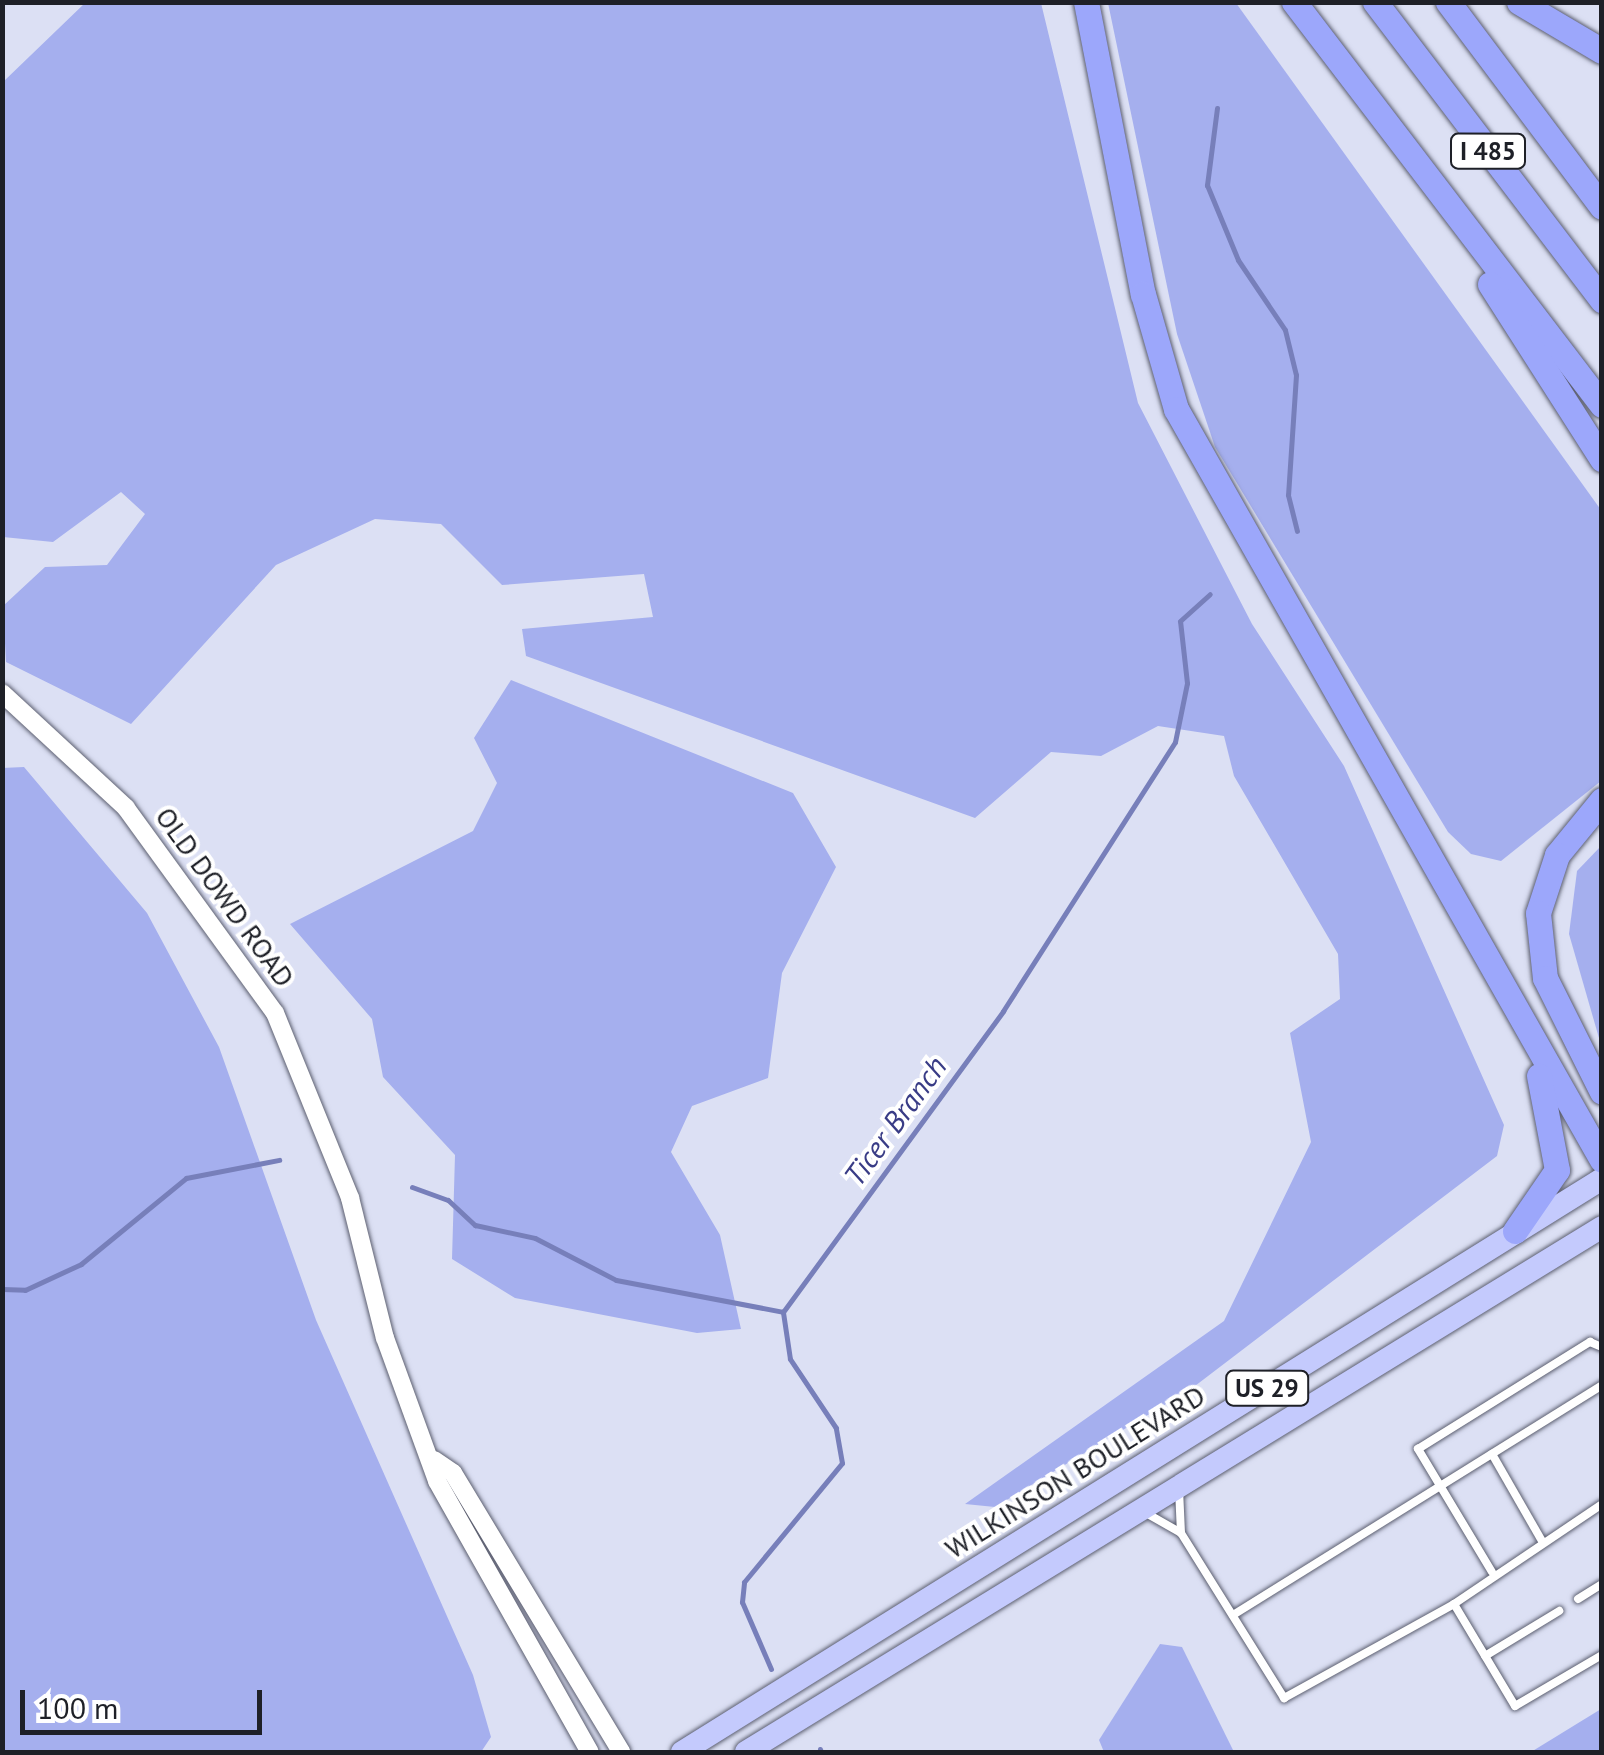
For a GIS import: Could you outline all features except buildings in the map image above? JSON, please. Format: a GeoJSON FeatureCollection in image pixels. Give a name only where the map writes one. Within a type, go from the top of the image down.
{"type":"FeatureCollection","features":[{"type":"Feature","properties":{"kind":"highway"},"geometry":{"type":"LineString","coordinates":[[1086,2],[1143,294],[1176,409],[1527,1038],[1602,1160]]}},
{"type":"Feature","properties":{"kind":"highway","name":"I 485"},"geometry":{"type":"LineString","coordinates":[[1294,2],[1602,405]]}},
{"type":"Feature","properties":{"kind":"highway","name":"I 485"},"geometry":{"type":"LineString","coordinates":[[1375,2],[1602,300]]}},
{"type":"Feature","properties":{"kind":"highway"},"geometry":{"type":"LineString","coordinates":[[1448,2],[1602,207]]}},
{"type":"Feature","properties":{"kind":"highway"},"geometry":{"type":"LineString","coordinates":[[1520,2],[1602,52]]}},
{"type":"Feature","properties":{"kind":"highway"},"geometry":{"type":"LineString","coordinates":[[1405,149],[1602,460]]}},
{"type":"Feature","properties":{"kind":"highway"},"geometry":{"type":"LineString","coordinates":[[1602,800],[1557,856],[1538,913],[1544,978],[1602,1092]]}},
{"type":"Feature","properties":{"kind":"highway"},"geometry":{"type":"LineString","coordinates":[[1515,1231],[1557,1170],[1527,1038]]}},
{"type":"Feature","properties":{"kind":"main road","name":"WILKINSON BOULEVARD"},"geometry":{"type":"LineString","coordinates":[[682,1752],[1602,1179]]}},
{"type":"Feature","properties":{"kind":"main road","name":"US 29"},"geometry":{"type":"LineString","coordinates":[[746,1752],[1602,1227]]}},
{"type":"Feature","properties":{"kind":"street","name":"OLD DOWD ROAD"},"geometry":{"type":"LineString","coordinates":[[2,693],[126,808],[275,1014],[320,1112],[385,1338],[453,1512],[590,1752]]}},
{"type":"Feature","properties":{"kind":"street","name":"OLD DOWD ROAD"},"geometry":{"type":"LineString","coordinates":[[434,1460],[453,1473],[621,1752]]}},
{"type":"Feature","properties":{"kind":"lane"},"geometry":{"type":"LineString","coordinates":[[1492,1572],[1418,1449],[1478,1417],[1506,1394],[1528,1386],[1590,1342],[1602,1348]]}},
{"type":"Feature","properties":{"kind":"lane"},"geometry":{"type":"LineString","coordinates":[[1232,1615],[1440,1488],[1480,1456],[1595,1386]]}},
{"type":"Feature","properties":{"kind":"lane"},"geometry":{"type":"LineString","coordinates":[[1506,1394],[1512,1403]]}},
{"type":"Feature","properties":{"kind":"lane"},"geometry":{"type":"LineString","coordinates":[[1491,1403],[1497,1412]]}},
{"type":"Feature","properties":{"kind":"lane"},"geometry":{"type":"LineString","coordinates":[[1495,1450],[1542,1541]]}},
{"type":"Feature","properties":{"kind":"lane"},"geometry":{"type":"LineString","coordinates":[[1178,1484],[1182,1533],[1284,1698],[1454,1604],[1492,1572],[1602,1504]]}},
{"type":"Feature","properties":{"kind":"lane"},"geometry":{"type":"LineString","coordinates":[[1139,1509],[1182,1533]]}},
{"type":"Feature","properties":{"kind":"lane"},"geometry":{"type":"LineString","coordinates":[[1578,1598],[1602,1584]]}},
{"type":"Feature","properties":{"kind":"lane"},"geometry":{"type":"LineString","coordinates":[[1454,1604],[1515,1706],[1602,1655]]}},
{"type":"Feature","properties":{"kind":"lane"},"geometry":{"type":"LineString","coordinates":[[1485,1656],[1559,1611]]}},
{"type":"Feature","properties":{"kind":"shaded area"},"geometry":{"type":"Polygon","coordinates":[[[85,3],[1041,3],[1138,403],[1252,624],[1344,766],[1504,1125],[1497,1156],[1191,1389],[995,1507],[965,1504],[1224,1321],[1311,1142],[1290,1033],[1340,999],[1338,954],[1234,776],[1224,736],[1158,726],[1101,756],[1051,752],[975,818],[526,656],[522,629],[653,617],[644,574],[502,585],[441,524],[375,519],[276,565],[131,724],[6,662],[3,606],[45,567],[107,565],[145,514],[121,492],[53,542],[3,537],[3,82],[85,3]]]}},
{"type":"Feature","properties":{"kind":"shaded area"},"geometry":{"type":"Polygon","coordinates":[[[1108,3],[1236,3],[1601,510],[1601,781],[1501,861],[1471,854],[1448,832],[1215,447],[1177,334],[1108,3]]]}},
{"type":"Feature","properties":{"kind":"shaded area"},"geometry":{"type":"Polygon","coordinates":[[[511,680],[793,793],[836,867],[782,973],[768,1078],[692,1106],[671,1152],[720,1235],[741,1329],[697,1333],[515,1298],[452,1259],[455,1155],[383,1077],[372,1019],[290,924],[473,831],[497,783],[474,738],[511,680]]]}},
{"type":"Feature","properties":{"kind":"shaded area"},"geometry":{"type":"Polygon","coordinates":[[[24,767],[147,913],[219,1047],[316,1320],[473,1675],[491,1737],[481,1752],[3,1752],[2,768],[24,767]]]}},
{"type":"Feature","properties":{"kind":"shaded area"},"geometry":{"type":"Polygon","coordinates":[[[1601,846],[1601,1045],[1569,934],[1577,871],[1601,846]]]}},
{"type":"Feature","properties":{"kind":"shaded area"},"geometry":{"type":"Polygon","coordinates":[[[1160,1644],[1182,1647],[1234,1752],[1104,1752],[1099,1740],[1160,1644]]]}},
{"type":"Feature","properties":{"kind":"shaded area"},"geometry":{"type":"Polygon","coordinates":[[[1601,1709],[1601,1752],[1531,1752],[1601,1709]]]}},
{"type":"Feature","properties":{"kind":"waterway","name":"Ticer Branch"},"geometry":{"type":"LineString","coordinates":[[1217,108],[1207,185],[1238,260],[1285,330],[1296,375],[1288,495],[1297,531]]}},
{"type":"Feature","properties":{"kind":"waterway","name":"Ticer Branch"},"geometry":{"type":"LineString","coordinates":[[771,1669],[742,1602],[744,1582],[842,1463],[836,1428],[790,1359],[783,1312],[1003,1011],[1175,742],[1187,683],[1180,621],[1210,594]]}},
{"type":"Feature","properties":{"kind":"waterway"},"geometry":{"type":"LineString","coordinates":[[2,1289],[25,1290],[81,1264],[186,1178],[279,1160]]}},
{"type":"Feature","properties":{"kind":"waterway"},"geometry":{"type":"LineString","coordinates":[[412,1187],[448,1200],[475,1225],[535,1238],[616,1280],[783,1312]]}}]}
